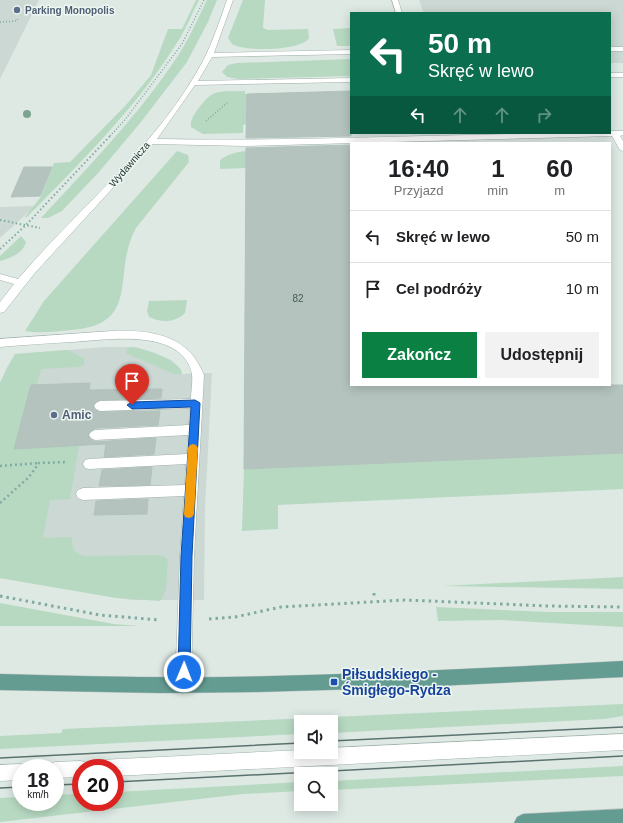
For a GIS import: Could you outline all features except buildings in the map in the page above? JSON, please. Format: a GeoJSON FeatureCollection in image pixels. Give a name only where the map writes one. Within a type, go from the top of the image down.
{"type":"FeatureCollection","features":[{"type":"Feature","properties":{"kind":"main road"},"geometry":{"type":"LineString","coordinates":[[0,682],[183,685],[334,682],[623,669]]}},
{"type":"Feature","properties":{"kind":"main road"},"geometry":{"type":"LineString","coordinates":[[522,823],[623,818]]}},
{"type":"Feature","properties":{"kind":"street","name":"Wydawnicza"},"geometry":{"type":"LineString","coordinates":[[0,309],[21,283],[150,141],[174,111],[193,83],[209,55],[223,23],[230,0]]}},
{"type":"Feature","properties":{"kind":"street"},"geometry":{"type":"LineString","coordinates":[[395,0],[399,12]]}},
{"type":"Feature","properties":{"kind":"street"},"geometry":{"type":"LineString","coordinates":[[611,49],[623,48]]}},
{"type":"Feature","properties":{"kind":"street"},"geometry":{"type":"LineString","coordinates":[[209,55],[350,52]]}},
{"type":"Feature","properties":{"kind":"street"},"geometry":{"type":"LineString","coordinates":[[611,75],[623,75]]}},
{"type":"Feature","properties":{"kind":"street"},"geometry":{"type":"LineString","coordinates":[[193,83],[350,80]]}},
{"type":"Feature","properties":{"kind":"street"},"geometry":{"type":"LineString","coordinates":[[619,133],[623,148]]}},
{"type":"Feature","properties":{"kind":"street"},"geometry":{"type":"LineString","coordinates":[[150,141],[246,143],[582,134]]}},
{"type":"Feature","properties":{"kind":"street"},"geometry":{"type":"LineString","coordinates":[[0,277],[21,283]]}},
{"type":"Feature","properties":{"kind":"street"},"geometry":{"type":"LineString","coordinates":[[0,343],[107,336],[145,336],[172,344],[184,351],[193,362],[198,375],[186,556],[183,685]]}},
{"type":"Feature","properties":{"kind":"street"},"geometry":{"type":"LineString","coordinates":[[100,406],[195,403]]}},
{"type":"Feature","properties":{"kind":"street"},"geometry":{"type":"LineString","coordinates":[[94,435],[194,430]]}},
{"type":"Feature","properties":{"kind":"street"},"geometry":{"type":"LineString","coordinates":[[89,464],[192,459]]}},
{"type":"Feature","properties":{"kind":"street"},"geometry":{"type":"LineString","coordinates":[[83,494],[190,490]]}},
{"type":"Feature","properties":{"kind":"street"},"geometry":{"type":"LineString","coordinates":[[124,767],[623,742]]}},
{"type":"Feature","properties":{"kind":"street"},"geometry":{"type":"LineString","coordinates":[[0,773],[12,772]]}},
{"type":"Feature","properties":{"kind":"path"},"geometry":{"type":"LineString","coordinates":[[0,249],[26,225],[82,167],[142,98],[182,44],[204,0]]}},
{"type":"Feature","properties":{"kind":"path"},"geometry":{"type":"LineString","coordinates":[[0,22],[17,21],[18,18]]}},
{"type":"Feature","properties":{"kind":"path"},"geometry":{"type":"LineString","coordinates":[[0,220],[66,234]]}},
{"type":"Feature","properties":{"kind":"path"},"geometry":{"type":"LineString","coordinates":[[0,466],[14,464],[73,462]]}},
{"type":"Feature","properties":{"kind":"path"},"geometry":{"type":"LineString","coordinates":[[0,503],[29,477],[40,463]]}},
{"type":"Feature","properties":{"kind":"path"},"geometry":{"type":"LineString","coordinates":[[374,592],[374,598]]}},
{"type":"Feature","properties":{"kind":"path"},"geometry":{"type":"LineString","coordinates":[[0,596],[118,618],[160,620]]}},
{"type":"Feature","properties":{"kind":"path"},"geometry":{"type":"LineString","coordinates":[[204,620],[235,617],[282,607],[405,600],[548,606],[623,607]]}},
{"type":"Feature","properties":{"kind":"shaded area"},"geometry":{"type":"Polygon","coordinates":[[[0,0],[39,0],[0,79],[0,0]]]}},
{"type":"Feature","properties":{"kind":"shaded area"},"geometry":{"type":"Polygon","coordinates":[[[419,0],[623,0],[623,63],[611,63],[611,12],[424,12],[419,0]]]}},
{"type":"Feature","properties":{"kind":"shaded area"},"geometry":{"type":"Polygon","coordinates":[[[35,206],[0,238],[0,207],[35,206]]]}},
{"type":"Feature","properties":{"kind":"shaded area"},"geometry":{"type":"Polygon","coordinates":[[[107,347],[136,347],[171,360],[181,369],[182,374],[212,373],[205,508],[204,600],[131,600],[0,578],[0,383],[7,367],[15,354],[107,347]]]}},
{"type":"Feature","properties":{"kind":"green space"},"geometry":{"type":"Polygon","coordinates":[[[196,0],[199,0],[179,41],[142,92],[106,135],[27,217],[25,217],[40,198],[54,163],[70,162],[126,105],[151,75],[168,29],[182,29],[196,0]]]}},
{"type":"Feature","properties":{"kind":"green space"},"geometry":{"type":"Polygon","coordinates":[[[207,0],[217,0],[208,22],[187,62],[141,122],[99,172],[62,211],[48,218],[41,218],[131,119],[148,98],[183,48],[207,0]]]}},
{"type":"Feature","properties":{"kind":"green space"},"geometry":{"type":"Polygon","coordinates":[[[243,0],[265,0],[263,28],[268,30],[308,29],[309,38],[295,46],[285,48],[260,49],[239,47],[232,44],[228,38],[243,0]]]}},
{"type":"Feature","properties":{"kind":"green space"},"geometry":{"type":"Polygon","coordinates":[[[350,28],[350,46],[337,46],[333,29],[350,28]]]}},
{"type":"Feature","properties":{"kind":"green space"},"geometry":{"type":"Polygon","coordinates":[[[350,59],[350,76],[238,79],[227,77],[222,72],[228,65],[237,63],[350,59]]]}},
{"type":"Feature","properties":{"kind":"green space"},"geometry":{"type":"Polygon","coordinates":[[[223,91],[245,91],[245,94],[247,94],[246,124],[243,125],[243,133],[203,134],[191,127],[192,119],[195,113],[208,97],[223,91]]]}},
{"type":"Feature","properties":{"kind":"green space"},"geometry":{"type":"Polygon","coordinates":[[[177,151],[188,155],[189,162],[136,228],[129,245],[125,262],[121,294],[117,307],[108,318],[93,326],[71,330],[42,332],[25,331],[44,301],[177,151]]]}},
{"type":"Feature","properties":{"kind":"green space"},"geometry":{"type":"Polygon","coordinates":[[[246,151],[246,168],[220,169],[220,160],[226,156],[246,151]]]}},
{"type":"Feature","properties":{"kind":"green space"},"geometry":{"type":"Polygon","coordinates":[[[21,236],[26,242],[22,250],[12,257],[0,261],[0,256],[21,236]]]}},
{"type":"Feature","properties":{"kind":"green space"},"geometry":{"type":"Polygon","coordinates":[[[187,300],[185,313],[177,319],[163,321],[149,317],[147,311],[149,301],[187,300]]]}},
{"type":"Feature","properties":{"kind":"green space"},"geometry":{"type":"Polygon","coordinates":[[[131,347],[153,352],[169,360],[180,369],[182,374],[174,374],[126,353],[127,349],[131,347]]]}},
{"type":"Feature","properties":{"kind":"green space"},"geometry":{"type":"Polygon","coordinates":[[[68,350],[84,358],[84,365],[79,367],[41,369],[37,385],[31,385],[15,448],[79,446],[70,499],[50,500],[43,538],[72,537],[74,550],[78,554],[85,556],[158,555],[165,557],[168,561],[166,589],[160,601],[116,598],[0,578],[0,383],[15,354],[68,350]]]}},
{"type":"Feature","properties":{"kind":"green space"},"geometry":{"type":"Polygon","coordinates":[[[623,453],[623,489],[278,505],[278,529],[242,531],[244,469],[623,453]]]}},
{"type":"Feature","properties":{"kind":"green space"},"geometry":{"type":"Polygon","coordinates":[[[623,577],[623,589],[442,586],[623,577]]]}},
{"type":"Feature","properties":{"kind":"green space"},"geometry":{"type":"Polygon","coordinates":[[[0,603],[114,624],[139,626],[0,626],[0,603]]]}},
{"type":"Feature","properties":{"kind":"green space"},"geometry":{"type":"Polygon","coordinates":[[[436,607],[549,612],[623,612],[623,627],[500,620],[438,621],[436,607]]]}},
{"type":"Feature","properties":{"kind":"green space"},"geometry":{"type":"Polygon","coordinates":[[[623,704],[623,716],[604,719],[338,733],[338,717],[623,704]]]}},
{"type":"Feature","properties":{"kind":"green space"},"geometry":{"type":"Polygon","coordinates":[[[294,719],[294,734],[0,749],[0,736],[61,733],[63,729],[294,719]]]}},
{"type":"Feature","properties":{"kind":"green space"},"geometry":{"type":"Polygon","coordinates":[[[623,766],[623,776],[338,790],[338,781],[623,766]]]}},
{"type":"Feature","properties":{"kind":"green space"},"geometry":{"type":"Polygon","coordinates":[[[294,782],[294,791],[243,794],[124,808],[124,792],[294,782]]]}},
{"type":"Feature","properties":{"kind":"green space"},"geometry":{"type":"Polygon","coordinates":[[[72,794],[72,811],[95,811],[0,822],[0,798],[12,797],[12,811],[64,811],[64,795],[72,794]]]}},
{"type":"Feature","properties":{"kind":"tram line"},"geometry":{"type":"LineString","coordinates":[[338,741],[623,727]]}},
{"type":"Feature","properties":{"kind":"tram line"},"geometry":{"type":"LineString","coordinates":[[0,758],[294,743]]}},
{"type":"Feature","properties":{"kind":"tram line"},"geometry":{"type":"LineString","coordinates":[[124,782],[623,756]]}},
{"type":"Feature","properties":{"kind":"tram line"},"geometry":{"type":"LineString","coordinates":[[64,785],[72,784]]}},
{"type":"Feature","properties":{"kind":"tram line"},"geometry":{"type":"LineString","coordinates":[[0,788],[12,787]]}},
{"type":"Feature","properties":{"kind":"slow traffic"},"geometry":{"type":"LineString","coordinates":[[189,514],[193,448]]}},
{"type":"Feature","properties":{"kind":"place","name":"Parking Monopolis"},"geometry":{"type":"Point","coordinates":[17,10]}},
{"type":"Feature","properties":{"kind":"place","name":"Amic"},"geometry":{"type":"Point","coordinates":[54,415]}},
{"type":"Feature","properties":{"kind":"place","name":"Piłsudskiego - Śmigłego-Rydza"},"geometry":{"type":"Point","coordinates":[334,682]}},
{"type":"Feature","properties":{"kind":"route"},"geometry":{"type":"LineString","coordinates":[[132,405],[195,403],[186,556],[184,672]]}}]}
